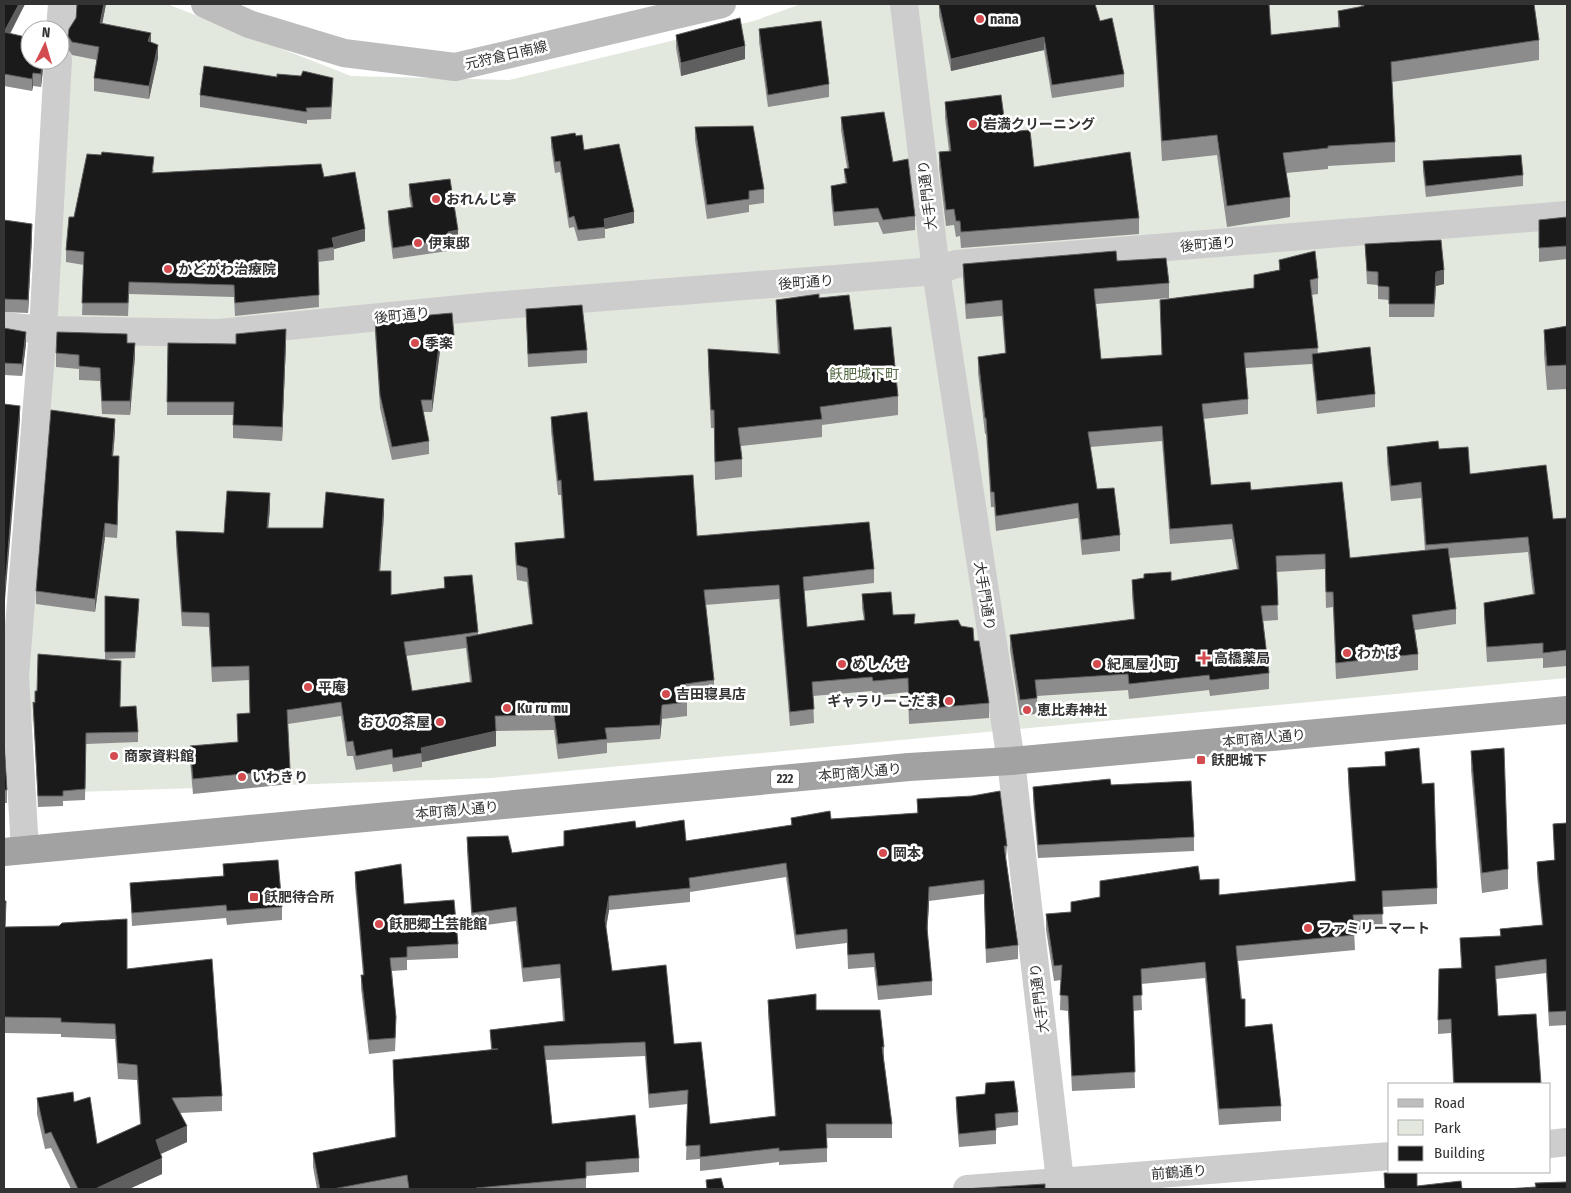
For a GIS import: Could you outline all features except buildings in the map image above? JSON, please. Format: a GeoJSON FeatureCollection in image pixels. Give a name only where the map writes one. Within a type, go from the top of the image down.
{"type":"FeatureCollection","features":[{"type":"Feature","properties":{"kind":"highway","name":"本町商人通り"},"geometry":{"type":"LineString","coordinates":[[14,851],[899,768],[1011,761],[1567,710]]}},
{"type":"Feature","properties":{"kind":"main road","name":"元狩倉日南線"},"geometry":{"type":"LineString","coordinates":[[205,4],[249,24],[344,53],[455,68],[722,4]]}},
{"type":"Feature","properties":{"kind":"street"},"geometry":{"type":"LineString","coordinates":[[61,20],[62,4]]}},
{"type":"Feature","properties":{"kind":"street","name":"大手門通り"},"geometry":{"type":"LineString","coordinates":[[904,4],[936,271],[1011,761],[1061,1185]]}},
{"type":"Feature","properties":{"kind":"street"},"geometry":{"type":"LineString","coordinates":[[14,851],[15,676],[43,330],[57,70]]}},
{"type":"Feature","properties":{"kind":"street","name":"後町通り"},"geometry":{"type":"LineString","coordinates":[[4,326],[43,330],[218,333],[491,306],[936,271],[956,264],[1567,215]]}},
{"type":"Feature","properties":{"kind":"street"},"geometry":{"type":"LineString","coordinates":[[1551,1144],[1567,1142]]}},
{"type":"Feature","properties":{"kind":"street","name":"前鶴通り"},"geometry":{"type":"LineString","coordinates":[[967,1189],[1061,1185],[1388,1156]]}},
{"type":"Feature","properties":{"kind":"green space","name":"飫肥城下町"},"geometry":{"type":"Polygon","coordinates":[[[61,4],[167,4],[351,76],[509,80],[754,21],[801,4],[1567,4],[1567,678],[492,778],[45,793],[18,640],[59,70],[70,70],[70,20],[61,20],[61,4]]]}},
{"type":"Feature","properties":{"kind":"place","name":"nana"},"geometry":{"type":"Point","coordinates":[980,19]}},
{"type":"Feature","properties":{"kind":"place","name":"岩満クリーニング"},"geometry":{"type":"Point","coordinates":[973,124]}},
{"type":"Feature","properties":{"kind":"place","name":"おれんじ亭"},"geometry":{"type":"Point","coordinates":[436,199]}},
{"type":"Feature","properties":{"kind":"place","name":"伊東邸"},"geometry":{"type":"Point","coordinates":[418,243]}},
{"type":"Feature","properties":{"kind":"place","name":"かどがわ治療院"},"geometry":{"type":"Point","coordinates":[168,269]}},
{"type":"Feature","properties":{"kind":"place","name":"季楽"},"geometry":{"type":"Point","coordinates":[415,343]}},
{"type":"Feature","properties":{"kind":"place","name":"わかば"},"geometry":{"type":"Point","coordinates":[1347,653]}},
{"type":"Feature","properties":{"kind":"place","name":"高橋薬局"},"geometry":{"type":"Point","coordinates":[1204,658]}},
{"type":"Feature","properties":{"kind":"place","name":"めしんせ"},"geometry":{"type":"Point","coordinates":[842,664]}},
{"type":"Feature","properties":{"kind":"place","name":"紀風屋小町"},"geometry":{"type":"Point","coordinates":[1097,664]}},
{"type":"Feature","properties":{"kind":"place","name":"平庵"},"geometry":{"type":"Point","coordinates":[308,687]}},
{"type":"Feature","properties":{"kind":"place","name":"吉田寝具店"},"geometry":{"type":"Point","coordinates":[666,694]}},
{"type":"Feature","properties":{"kind":"place","name":"ギャラリーこだま"},"geometry":{"type":"Point","coordinates":[949,701]}},
{"type":"Feature","properties":{"kind":"place","name":"Ku ru mu"},"geometry":{"type":"Point","coordinates":[507,708]}},
{"type":"Feature","properties":{"kind":"place","name":"恵比寿神社"},"geometry":{"type":"Point","coordinates":[1027,710]}},
{"type":"Feature","properties":{"kind":"place","name":"おひの茶屋"},"geometry":{"type":"Point","coordinates":[440,722]}},
{"type":"Feature","properties":{"kind":"place","name":"商家資料館"},"geometry":{"type":"Point","coordinates":[114,756]}},
{"type":"Feature","properties":{"kind":"place","name":"飫肥城下"},"geometry":{"type":"Point","coordinates":[1201,760]}},
{"type":"Feature","properties":{"kind":"place","name":"いわきり"},"geometry":{"type":"Point","coordinates":[242,777]}},
{"type":"Feature","properties":{"kind":"place","name":"岡本"},"geometry":{"type":"Point","coordinates":[883,853]}},
{"type":"Feature","properties":{"kind":"place","name":"飫肥待合所"},"geometry":{"type":"Point","coordinates":[254,897]}},
{"type":"Feature","properties":{"kind":"place","name":"飫肥郷土芸能館"},"geometry":{"type":"Point","coordinates":[379,924]}},
{"type":"Feature","properties":{"kind":"place","name":"ファミリーマート"},"geometry":{"type":"Point","coordinates":[1308,928]}}]}
